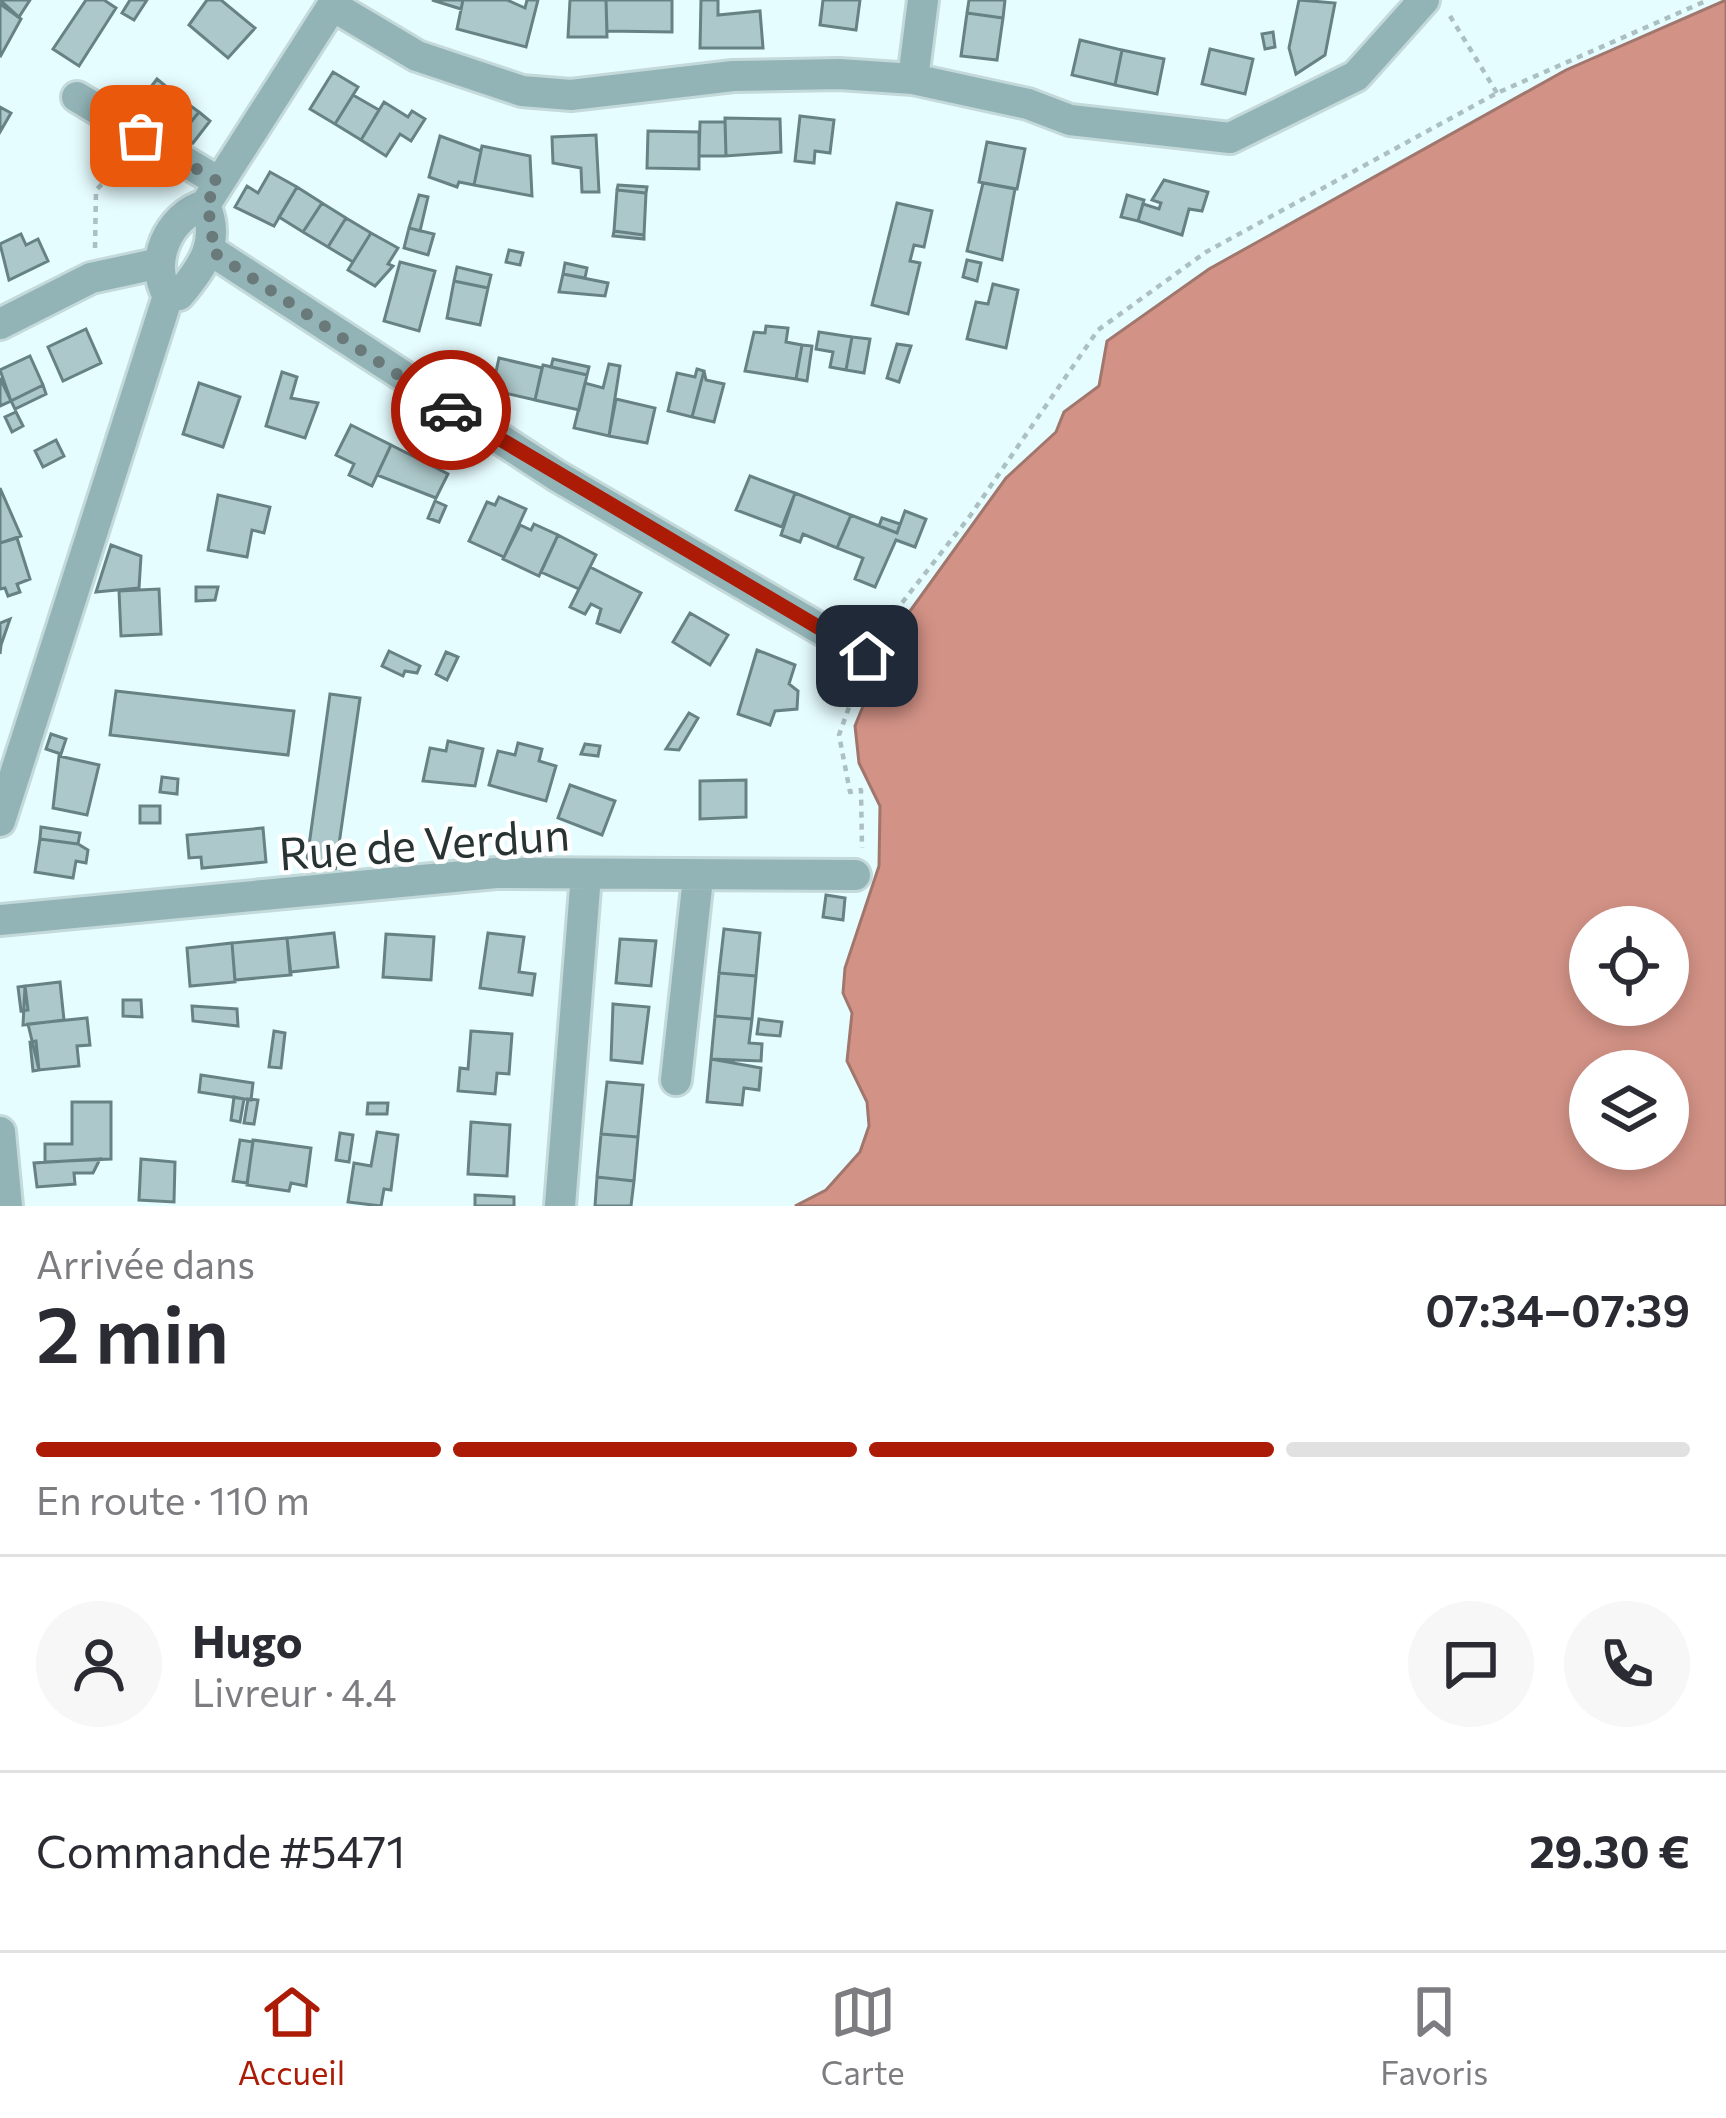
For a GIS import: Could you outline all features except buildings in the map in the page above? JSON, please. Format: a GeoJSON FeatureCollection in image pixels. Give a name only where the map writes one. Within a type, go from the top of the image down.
{"type":"FeatureCollection","features":[{"type":"Feature","properties":{"kind":"street"},"geometry":{"type":"LineString","coordinates":[[913,79],[923,0]]}},
{"type":"Feature","properties":{"kind":"street"},"geometry":{"type":"LineString","coordinates":[[0,821],[168,296],[160,263],[168,232],[212,194],[334,3],[417,56],[522,91],[571,95],[733,76],[913,79],[1028,104],[1070,120],[1230,138],[1356,76],[1424,0]]}},
{"type":"Feature","properties":{"kind":"street"},"geometry":{"type":"LineString","coordinates":[[76,97],[174,156],[212,194],[210,250],[179,296],[168,296]]}},
{"type":"Feature","properties":{"kind":"street"},"geometry":{"type":"LineString","coordinates":[[210,250],[557,476],[874,643]]}},
{"type":"Feature","properties":{"kind":"street"},"geometry":{"type":"LineString","coordinates":[[0,323],[91,278],[160,263]]}},
{"type":"Feature","properties":{"kind":"street","name":"Rue de Verdun"},"geometry":{"type":"LineString","coordinates":[[0,920],[496,873],[698,878],[855,875]]}},
{"type":"Feature","properties":{"kind":"street"},"geometry":{"type":"LineString","coordinates":[[560,1206],[586,875]]}},
{"type":"Feature","properties":{"kind":"street"},"geometry":{"type":"LineString","coordinates":[[676,1080],[698,878]]}},
{"type":"Feature","properties":{"kind":"street"},"geometry":{"type":"LineString","coordinates":[[0,1132],[7,1206]]}},
{"type":"Feature","properties":{"kind":"path"},"geometry":{"type":"LineString","coordinates":[[1441,0],[1497,93]]}},
{"type":"Feature","properties":{"kind":"path"},"geometry":{"type":"LineString","coordinates":[[855,875],[863,860],[861,790],[850,792],[839,735],[874,643],[970,516],[1098,330],[1206,252],[1497,93],[1708,0]]}},
{"type":"Feature","properties":{"kind":"path"},"geometry":{"type":"LineString","coordinates":[[91,278],[96,190],[111,175],[162,166],[174,156]]}},
{"type":"Feature","properties":{"kind":"shaded area"},"geometry":{"type":"Polygon","coordinates":[[[1726,0],[1726,1206],[795,1206],[826,1190],[860,1152],[869,1126],[867,1102],[847,1061],[852,1013],[843,993],[845,968],[879,866],[880,806],[859,763],[855,726],[876,674],[874,661],[1006,478],[1056,432],[1064,412],[1099,386],[1107,341],[1209,269],[1566,70],[1726,0]]]}},
{"type":"Feature","properties":{"kind":"way so far"},"geometry":{"type":"LineString","coordinates":[[141,136],[219,182],[205,206],[214,227],[210,250],[451,410]]}},
{"type":"Feature","properties":{"kind":"route"},"geometry":{"type":"LineString","coordinates":[[451,410],[867,656]]}}]}
